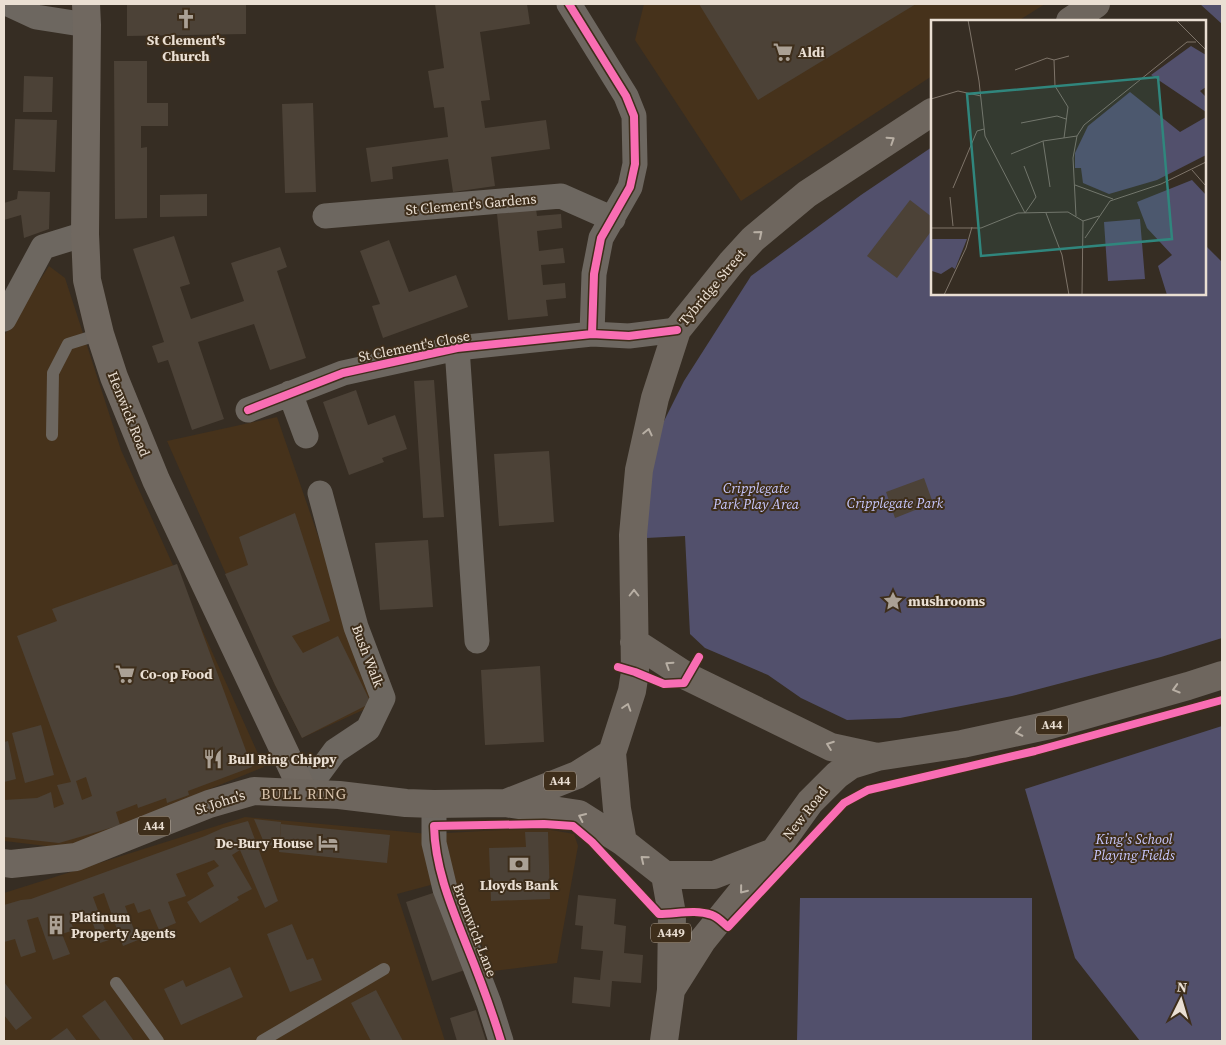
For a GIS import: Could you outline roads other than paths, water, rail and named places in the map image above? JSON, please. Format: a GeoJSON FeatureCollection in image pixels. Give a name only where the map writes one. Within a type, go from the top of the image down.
{"type":"FeatureCollection","features":[{"type":"Feature","properties":{"kind":"main road"},"geometry":{"type":"LineString","coordinates":[[1072,20],[1096,4]]}},
{"type":"Feature","properties":{"kind":"main road","name":"Henwick Road"},"geometry":{"type":"LineString","coordinates":[[87,14],[85,234],[87,280],[100,334],[114,377],[156,480],[304,793]]}},
{"type":"Feature","properties":{"kind":"main road","name":"Tybridge Street"},"geometry":{"type":"LineString","coordinates":[[634,642],[633,535],[639,470],[655,398],[677,330],[731,263],[753,239],[807,194],[931,113]]}},
{"type":"Feature","properties":{"kind":"main road"},"geometry":{"type":"LineString","coordinates":[[623,842],[617,809],[612,753],[632,691],[635,672],[634,642]]}},
{"type":"Feature","properties":{"kind":"main road","name":"A44"},"geometry":{"type":"LineString","coordinates":[[634,642],[688,677],[831,747],[877,756]]}},
{"type":"Feature","properties":{"kind":"main road","name":"New Road"},"geometry":{"type":"LineString","coordinates":[[666,875],[714,874],[774,852],[810,802],[837,775],[851,765],[877,756],[962,744],[1050,725],[1222,675]]}},
{"type":"Feature","properties":{"kind":"main road","name":"St John's"},"geometry":{"type":"LineString","coordinates":[[505,803],[577,775],[612,753]]}},
{"type":"Feature","properties":{"kind":"main road","name":"St John's"},"geometry":{"type":"LineString","coordinates":[[4,863],[11,864],[76,857],[209,804],[254,791],[339,795],[406,803],[505,803],[579,814],[623,842]]}},
{"type":"Feature","properties":{"kind":"main road","name":"A44"},"geometry":{"type":"LineString","coordinates":[[623,842],[666,875]]}},
{"type":"Feature","properties":{"kind":"main road","name":"A449"},"geometry":{"type":"LineString","coordinates":[[671,990],[702,941],[774,852]]}},
{"type":"Feature","properties":{"kind":"main road","name":"A449"},"geometry":{"type":"LineString","coordinates":[[664,1041],[671,990],[672,914],[666,875]]}},
{"type":"Feature","properties":{"kind":"street"},"geometry":{"type":"LineString","coordinates":[[8,4],[36,17],[87,14]]}},
{"type":"Feature","properties":{"kind":"street"},"geometry":{"type":"LineString","coordinates":[[569,4],[626,96],[634,116],[635,164],[630,187],[602,238],[594,274],[592,334]]}},
{"type":"Feature","properties":{"kind":"street","name":"St Clement's Gardens"},"geometry":{"type":"LineString","coordinates":[[325,216],[561,196],[613,219]]}},
{"type":"Feature","properties":{"kind":"street"},"geometry":{"type":"LineString","coordinates":[[4,319],[43,247],[85,234]]}},
{"type":"Feature","properties":{"kind":"street","name":"St Clement's Close"},"geometry":{"type":"LineString","coordinates":[[248,410],[343,373],[457,348],[592,334],[630,336],[677,330]]}},
{"type":"Feature","properties":{"kind":"street","name":"St Clement's Close"},"geometry":{"type":"LineString","coordinates":[[457,348],[477,641]]}},
{"type":"Feature","properties":{"kind":"street"},"geometry":{"type":"LineString","coordinates":[[290,393],[306,436]]}},
{"type":"Feature","properties":{"kind":"street","name":"Bush Walk"},"geometry":{"type":"LineString","coordinates":[[304,793],[335,751],[368,729],[383,698],[356,627],[320,493]]}},
{"type":"Feature","properties":{"kind":"street","name":"Bromwich Lane"},"geometry":{"type":"LineString","coordinates":[[434,804],[434,843],[445,889],[489,1003],[501,1041]]}},
{"type":"Feature","properties":{"kind":"lane"},"geometry":{"type":"LineString","coordinates":[[52,435],[53,373],[68,344],[100,334]]}},
{"type":"Feature","properties":{"kind":"lane"},"geometry":{"type":"LineString","coordinates":[[262,1041],[384,969]]}},
{"type":"Feature","properties":{"kind":"lane"},"geometry":{"type":"LineString","coordinates":[[116,983],[158,1041]]}},
{"type":"Feature","properties":{"kind":"place","name":"St Clement's Church"},"geometry":{"type":"Point","coordinates":[186,19]}},
{"type":"Feature","properties":{"kind":"place","name":"Aldi"},"geometry":{"type":"Point","coordinates":[783,52]}},
{"type":"Feature","properties":{"kind":"place","name":"mushrooms"},"geometry":{"type":"Point","coordinates":[893,601]}},
{"type":"Feature","properties":{"kind":"place","name":"Co-op Food"},"geometry":{"type":"Point","coordinates":[125,674]}},
{"type":"Feature","properties":{"kind":"place","name":"Bull Ring Chippy"},"geometry":{"type":"Point","coordinates":[213,759]}},
{"type":"Feature","properties":{"kind":"place","name":"De-Bury House"},"geometry":{"type":"Point","coordinates":[328,843]}},
{"type":"Feature","properties":{"kind":"place","name":"Lloyds Bank"},"geometry":{"type":"Point","coordinates":[519,864]}},
{"type":"Feature","properties":{"kind":"place","name":"Platinum Property Agents"},"geometry":{"type":"Point","coordinates":[56,925]}},
{"type":"Feature","properties":{"kind":"district","name":"BULL RING"},"geometry":{"type":"Point","coordinates":[304,793]}},
{"type":"Feature","properties":{"kind":"park label","name":"Cripplegate Park Play Area"},"geometry":{"type":"Point","coordinates":[756,496]}},
{"type":"Feature","properties":{"kind":"park label","name":"Cripplegate Park"},"geometry":{"type":"Point","coordinates":[895,503]}},
{"type":"Feature","properties":{"kind":"park label","name":"King's School Playing Fields"},"geometry":{"type":"Point","coordinates":[1134,848]}}]}
